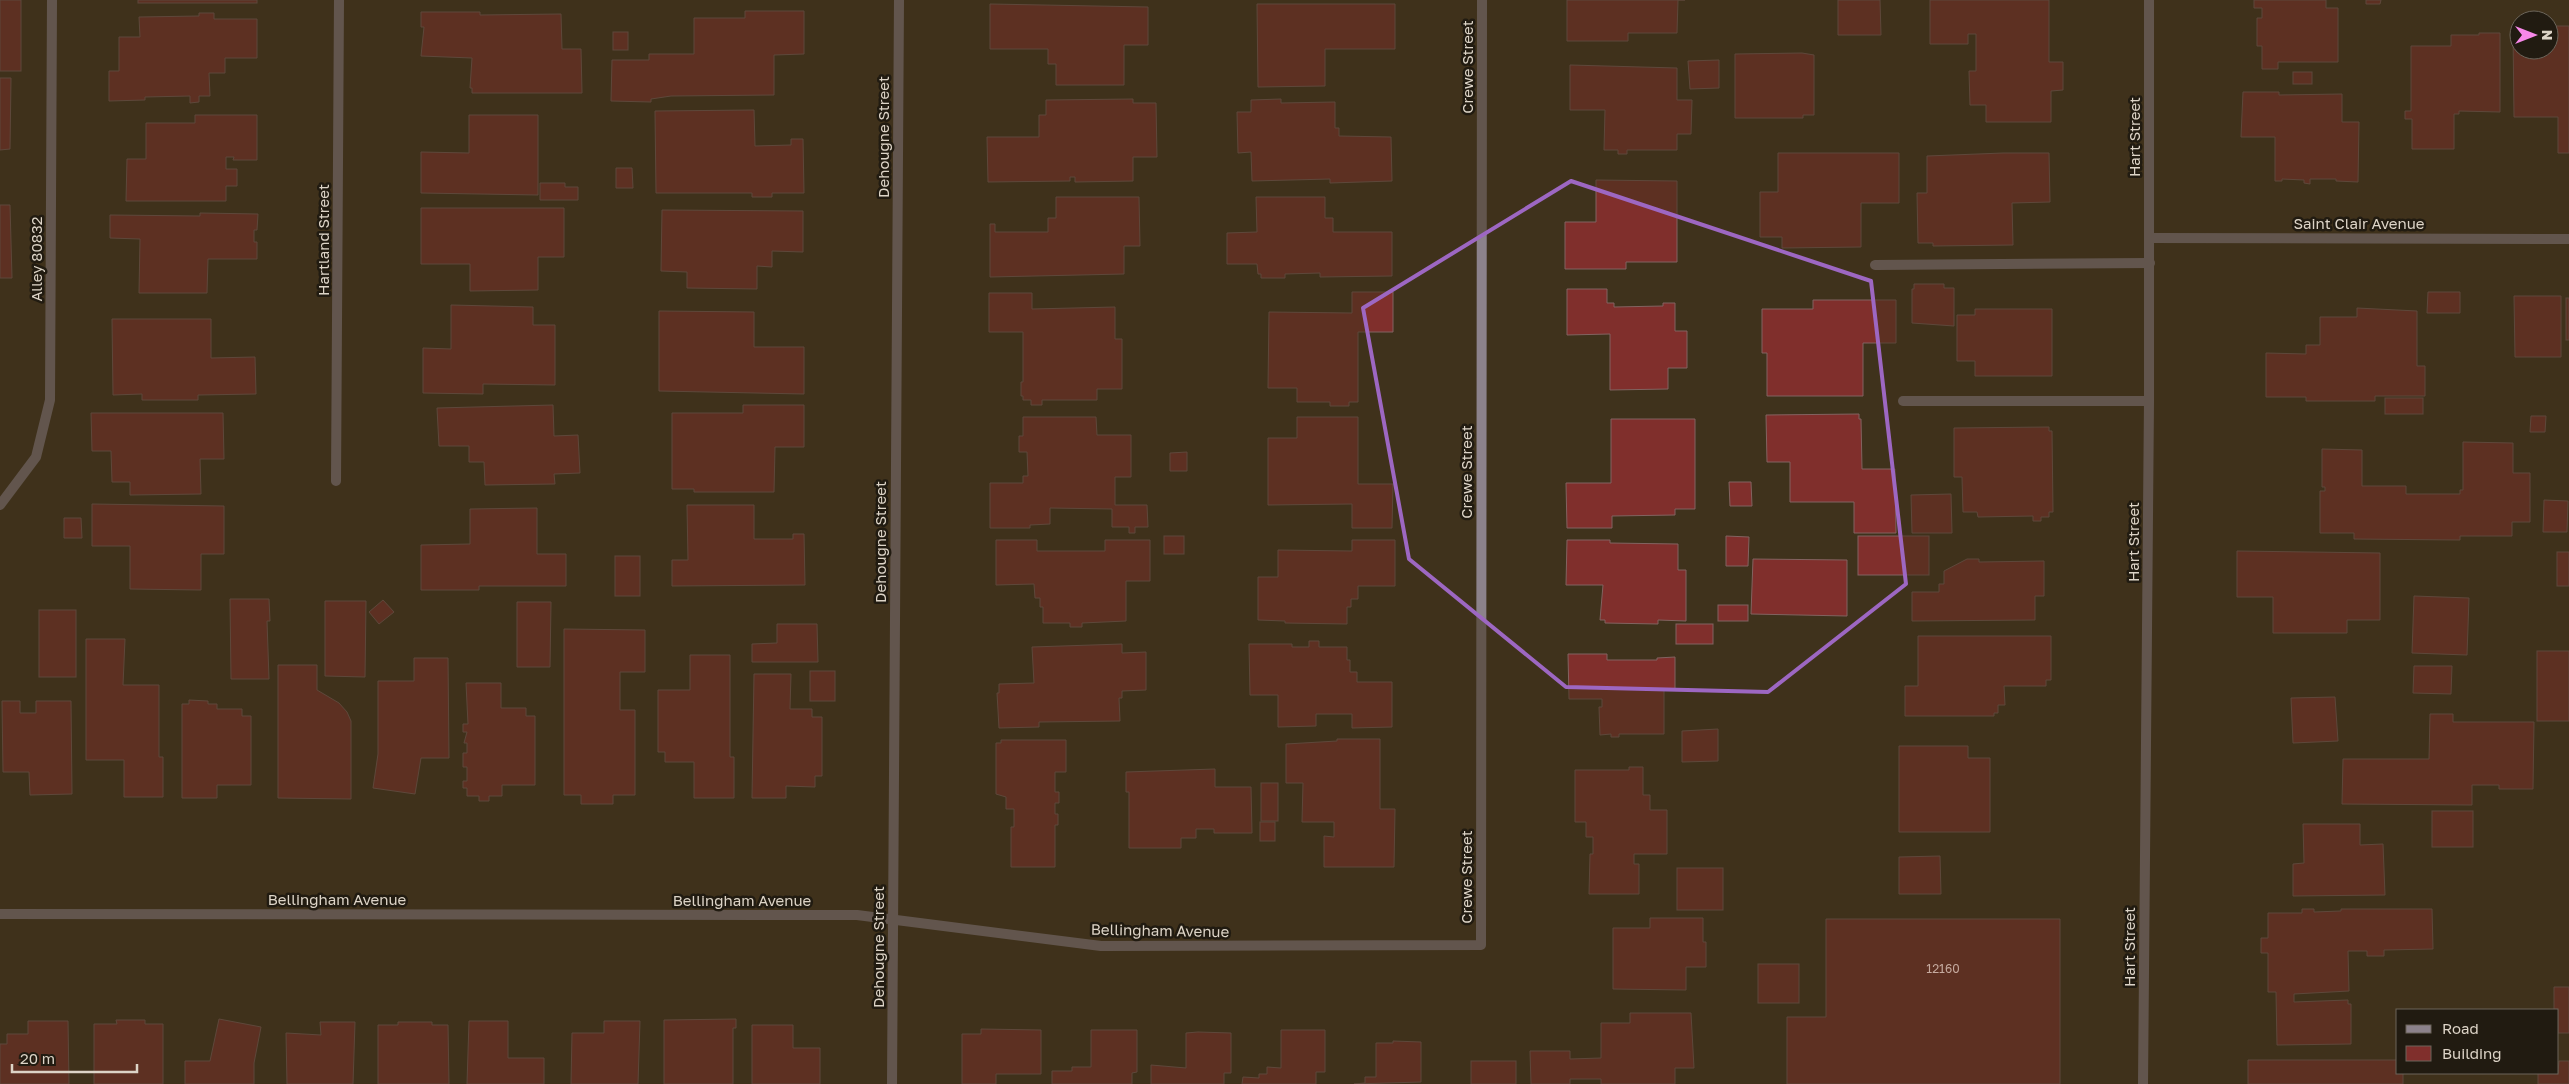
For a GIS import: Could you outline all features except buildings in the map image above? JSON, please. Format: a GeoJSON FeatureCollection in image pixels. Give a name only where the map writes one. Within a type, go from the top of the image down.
{"type":"FeatureCollection","features":[{"type":"Feature","properties":{"kind":"street","name":"Alley 80832"},"geometry":{"type":"LineString","coordinates":[[0,505],[36,456],[50,400],[52,0]]}},
{"type":"Feature","properties":{"kind":"street","name":"Hartland Street"},"geometry":{"type":"LineString","coordinates":[[336,481],[339,0]]}},
{"type":"Feature","properties":{"kind":"street","name":"Dehougne Street"},"geometry":{"type":"LineString","coordinates":[[892,1084],[899,0]]}},
{"type":"Feature","properties":{"kind":"street","name":"Crewe Street"},"geometry":{"type":"LineString","coordinates":[[1481,945],[1482,0]]}},
{"type":"Feature","properties":{"kind":"street","name":"Hart Street"},"geometry":{"type":"LineString","coordinates":[[2143,1084],[2150,263],[2149,0]]}},
{"type":"Feature","properties":{"kind":"street","name":"Saint Clair Avenue"},"geometry":{"type":"LineString","coordinates":[[2150,238],[2569,239]]}},
{"type":"Feature","properties":{"kind":"street"},"geometry":{"type":"LineString","coordinates":[[1875,265],[2150,263]]}},
{"type":"Feature","properties":{"kind":"street"},"geometry":{"type":"LineString","coordinates":[[1903,401],[2149,401]]}},
{"type":"Feature","properties":{"kind":"street","name":"Bellingham Avenue"},"geometry":{"type":"LineString","coordinates":[[0,914],[858,915],[1101,946],[1481,945]]}},
{"type":"Feature","properties":{"kind":"highlighted area"},"geometry":{"type":"Polygon","coordinates":[[[1571,181],[1871,281],[1906,584],[1768,692],[1566,687],[1409,559],[1363,308],[1571,181]]]}}]}
